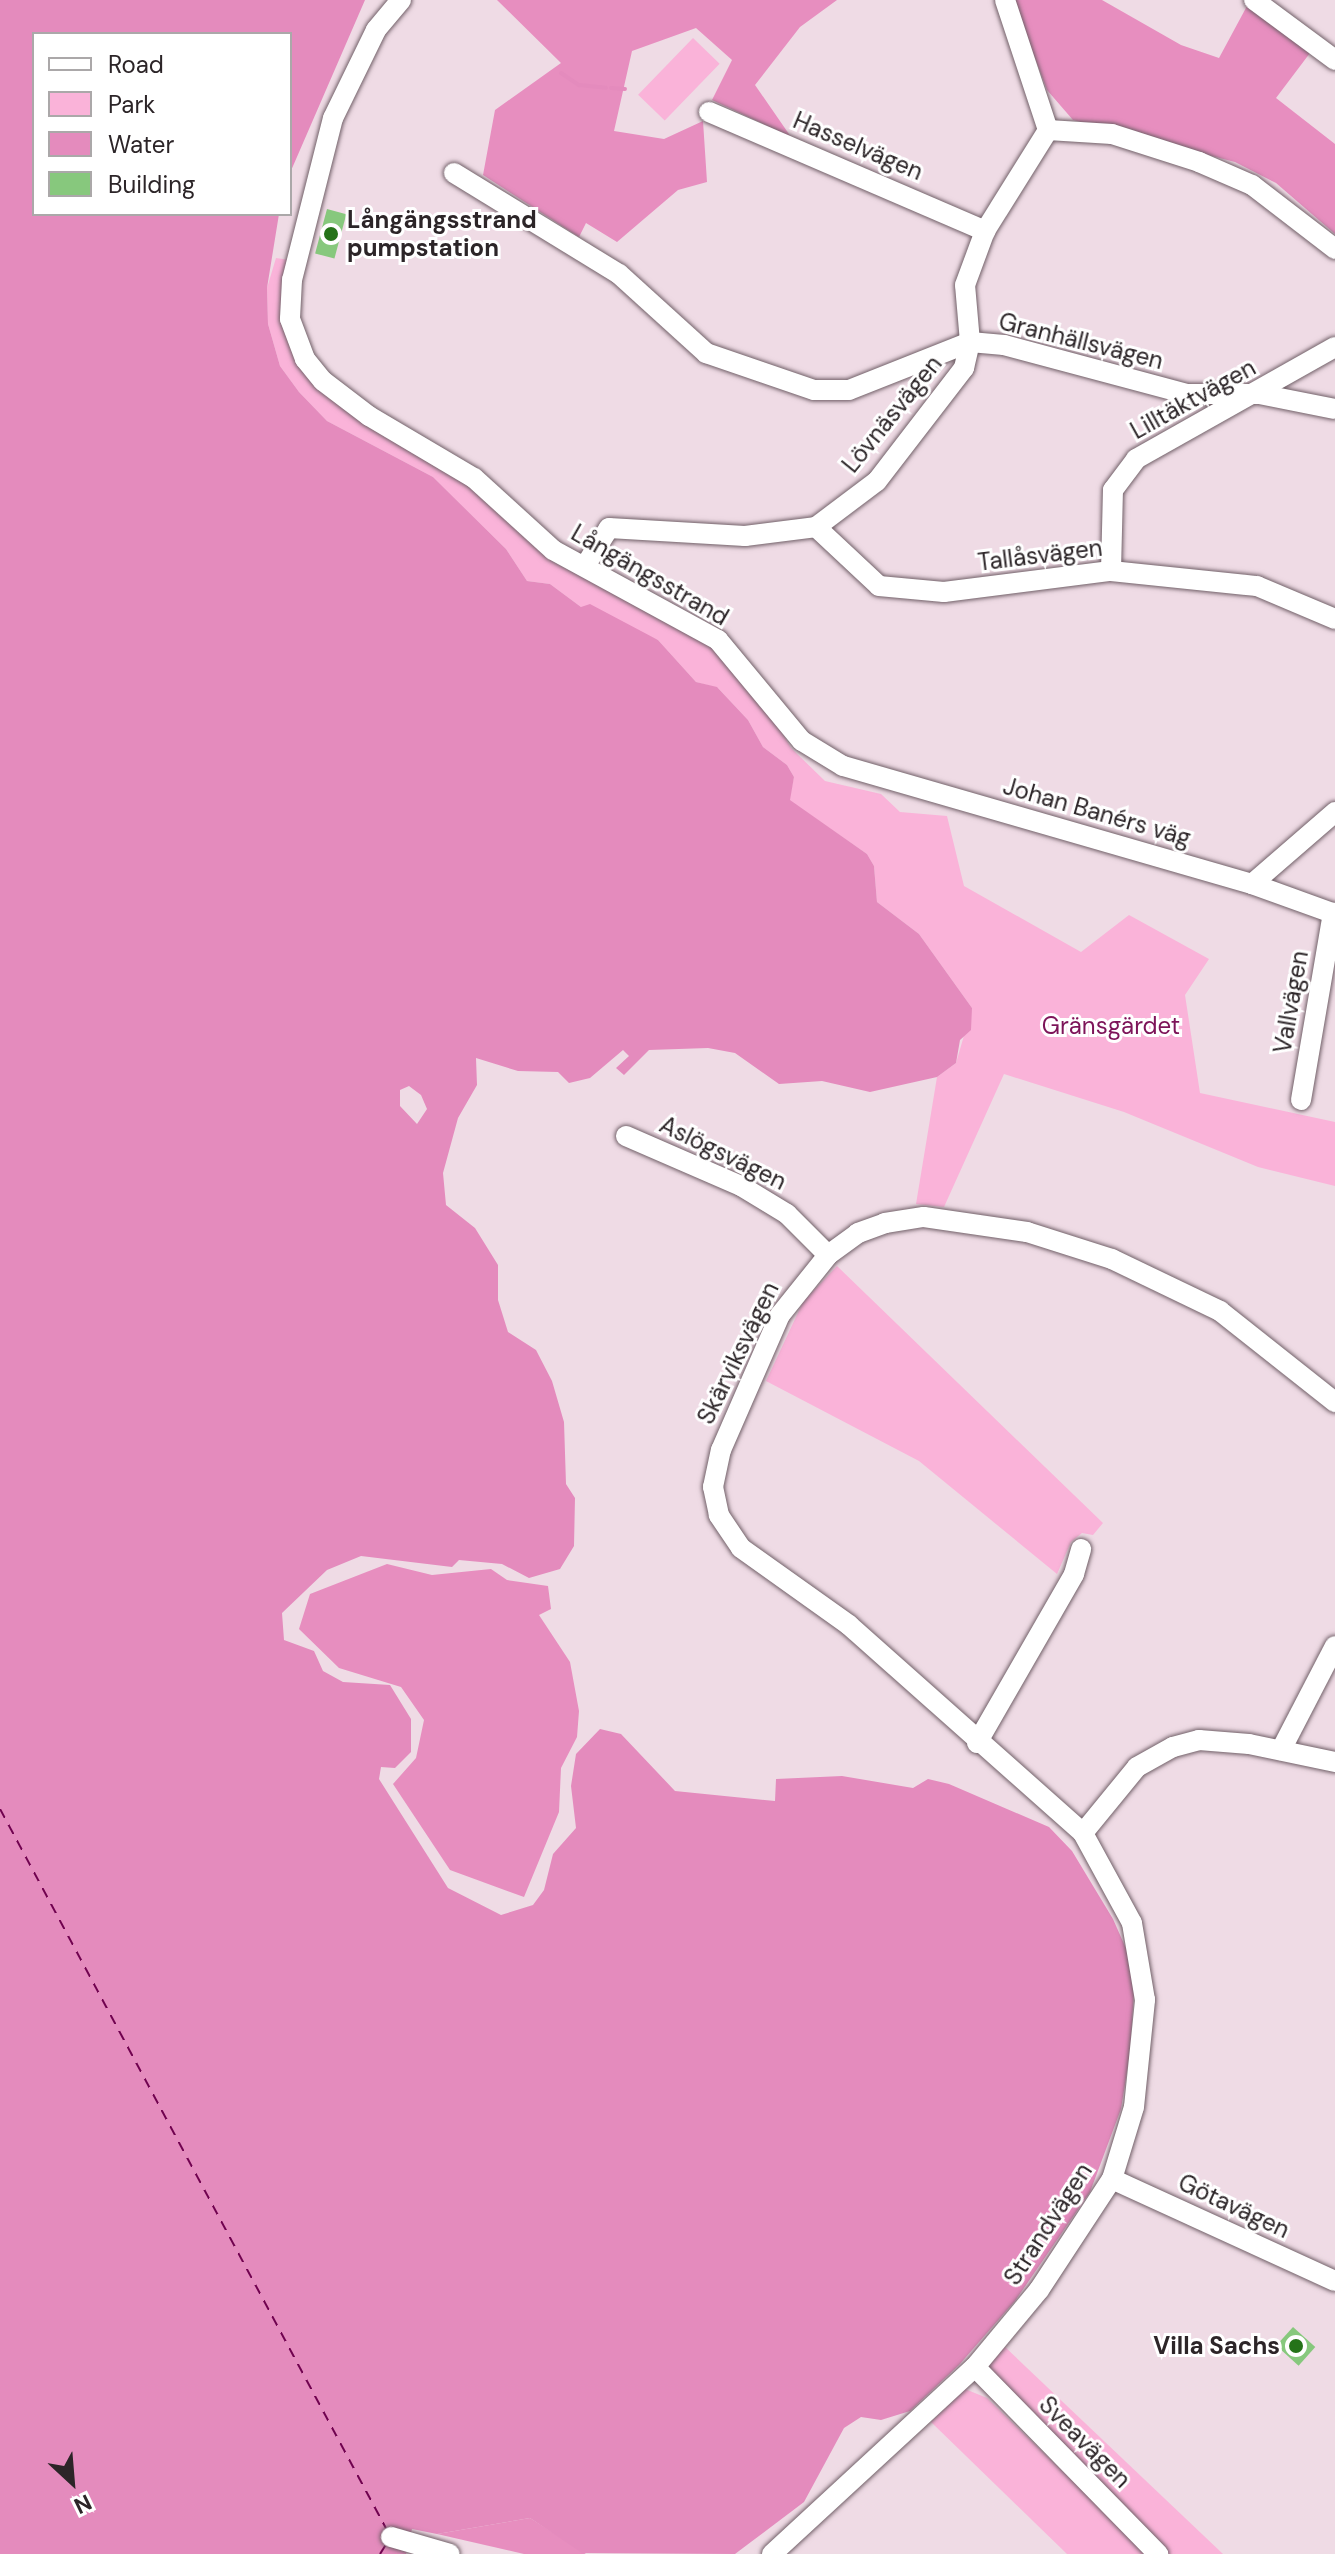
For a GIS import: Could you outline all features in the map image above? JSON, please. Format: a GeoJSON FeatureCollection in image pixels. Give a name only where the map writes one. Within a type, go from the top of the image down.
{"type":"FeatureCollection","features":[{"type":"Feature","properties":{"kind":"street","name":"Långängsstrand"},"geometry":{"type":"LineString","coordinates":[[401,0],[376,30],[333,118],[292,280],[290,319],[305,359],[339,397],[450,461],[553,550],[718,640],[802,741],[843,766]]}},
{"type":"Feature","properties":{"kind":"street"},"geometry":{"type":"LineString","coordinates":[[1005,0],[1048,130],[1112,134],[1199,162],[1252,185],[1335,249]]}},
{"type":"Feature","properties":{"kind":"street"},"geometry":{"type":"LineString","coordinates":[[1254,0],[1335,60]]}},
{"type":"Feature","properties":{"kind":"street","name":"Hasselvägen"},"geometry":{"type":"LineString","coordinates":[[709,112],[985,231]]}},
{"type":"Feature","properties":{"kind":"street","name":"Lövnäsvägen"},"geometry":{"type":"LineString","coordinates":[[585,566],[609,528],[745,536],[816,527],[877,481],[964,368],[970,342],[965,285],[985,231],[1048,130]]}},
{"type":"Feature","properties":{"kind":"street","name":"Granhällsvägen"},"geometry":{"type":"LineString","coordinates":[[454,173],[619,274],[706,353],[814,390],[849,390],[970,342],[1004,345],[1187,394],[1259,394],[1335,409]]}},
{"type":"Feature","properties":{"kind":"street","name":"Lilltäktvägen"},"geometry":{"type":"LineString","coordinates":[[1111,571],[1113,490],[1136,459],[1259,394],[1335,347]]}},
{"type":"Feature","properties":{"kind":"street","name":"Tallåsvägen"},"geometry":{"type":"LineString","coordinates":[[816,527],[879,586],[944,592],[1111,571],[1257,586],[1335,619]]}},
{"type":"Feature","properties":{"kind":"street","name":"Johan Banérs väg"},"geometry":{"type":"LineString","coordinates":[[843,766],[1252,884],[1334,914]]}},
{"type":"Feature","properties":{"kind":"street"},"geometry":{"type":"LineString","coordinates":[[1252,884],[1335,812]]}},
{"type":"Feature","properties":{"kind":"street","name":"Vallvägen"},"geometry":{"type":"LineString","coordinates":[[1301,1100],[1334,914]]}},
{"type":"Feature","properties":{"kind":"street","name":"Aslögsvägen"},"geometry":{"type":"LineString","coordinates":[[626,1136],[741,1186],[787,1214],[828,1255]]}},
{"type":"Feature","properties":{"kind":"street","name":"Skärviksvägen"},"geometry":{"type":"LineString","coordinates":[[1083,1833],[977,1743],[849,1625],[741,1548],[719,1515],[713,1487],[721,1450],[780,1315],[828,1255],[858,1233],[924,1217],[1027,1232],[1112,1259],[1220,1311],[1335,1402]]}},
{"type":"Feature","properties":{"kind":"street"},"geometry":{"type":"LineString","coordinates":[[977,1743],[1074,1574],[1081,1549]]}},
{"type":"Feature","properties":{"kind":"street"},"geometry":{"type":"LineString","coordinates":[[1281,1750],[1335,1646]]}},
{"type":"Feature","properties":{"kind":"street"},"geometry":{"type":"LineString","coordinates":[[1083,1833],[1137,1767],[1173,1747],[1199,1740],[1281,1750],[1335,1762]]}},
{"type":"Feature","properties":{"kind":"street","name":"Strandvägen"},"geometry":{"type":"LineString","coordinates":[[772,2554],[975,2367],[1039,2290],[1112,2179],[1134,2107],[1145,2000],[1132,1923],[1083,1833]]}},
{"type":"Feature","properties":{"kind":"street","name":"Götavägen"},"geometry":{"type":"LineString","coordinates":[[1112,2179],[1335,2281]]}},
{"type":"Feature","properties":{"kind":"street","name":"Sveavägen"},"geometry":{"type":"LineString","coordinates":[[975,2367],[1158,2554]]}},
{"type":"Feature","properties":{"kind":"street"},"geometry":{"type":"LineString","coordinates":[[391,2537],[450,2554]]}},
{"type":"Feature","properties":{"kind":"green space"},"geometry":{"type":"Polygon","coordinates":[[[693,38],[720,64],[665,121],[638,95],[693,38]]]}},
{"type":"Feature","properties":{"kind":"green space","name":"Gränsgärdet"},"geometry":{"type":"Polygon","coordinates":[[[276,258],[290,260],[308,374],[330,399],[407,440],[485,496],[553,562],[713,645],[769,710],[791,748],[825,781],[881,794],[900,812],[947,816],[964,886],[1081,952],[1129,915],[1209,959],[1185,995],[1200,1093],[1335,1122],[1335,1186],[1258,1167],[1124,1112],[1004,1074],[944,1207],[916,1204],[937,1077],[956,1063],[972,1008],[919,934],[877,902],[874,866],[867,854],[789,800],[794,777],[787,765],[763,747],[748,720],[718,688],[696,682],[658,640],[581,607],[550,584],[527,581],[506,549],[433,477],[327,421],[299,392],[280,366],[268,324],[267,288],[276,258]]]}},
{"type":"Feature","properties":{"kind":"green space"},"geometry":{"type":"Polygon","coordinates":[[[837,1266],[1103,1523],[1093,1535],[1082,1533],[1071,1542],[1057,1574],[919,1461],[766,1381],[803,1302],[837,1266]]]}},
{"type":"Feature","properties":{"kind":"green space"},"geometry":{"type":"Polygon","coordinates":[[[1004,2346],[1223,2554],[1165,2554],[988,2367],[1004,2346]]]}},
{"type":"Feature","properties":{"kind":"green space"},"geometry":{"type":"Polygon","coordinates":[[[965,2389],[987,2398],[1148,2554],[1067,2554],[931,2422],[965,2389]]]}},
{"type":"Feature","properties":{"kind":"shaded area"},"geometry":{"type":"Polygon","coordinates":[[[497,0],[837,0],[800,27],[755,85],[791,137],[712,100],[732,60],[696,28],[632,51],[614,131],[664,139],[703,121],[707,182],[678,190],[617,242],[586,223],[579,237],[483,175],[495,110],[561,63],[497,0]]]}},
{"type":"Feature","properties":{"kind":"shaded area"},"geometry":{"type":"Polygon","coordinates":[[[1013,0],[1102,0],[1181,45],[1219,58],[1247,6],[1310,53],[1276,98],[1335,144],[1335,234],[1276,183],[1235,162],[1073,120],[1047,90],[1013,0]]]}},
{"type":"Feature","properties":{"kind":"shaded area"},"geometry":{"type":"Polygon","coordinates":[[[387,1564],[432,1575],[491,1569],[507,1580],[548,1586],[551,1609],[539,1615],[570,1662],[579,1711],[577,1737],[561,1768],[559,1812],[524,1897],[450,1870],[393,1784],[416,1758],[424,1720],[401,1687],[339,1668],[299,1629],[310,1594],[387,1564]]]}},
{"type":"Feature","properties":{"kind":"shaded area"},"geometry":{"type":"Polygon","coordinates":[[[530,2518],[586,2554],[524,2554],[437,2534],[530,2518]]]}},
{"type":"Feature","properties":{"kind":"water"},"geometry":{"type":"Polygon","coordinates":[[[0,0],[365,0],[292,168],[292,32],[32,32],[32,216],[279,216],[267,288],[268,324],[280,366],[299,392],[327,421],[433,477],[506,549],[527,581],[550,584],[581,607],[590,604],[658,640],[696,682],[717,687],[748,720],[763,747],[787,765],[794,777],[790,800],[867,854],[874,866],[877,902],[919,934],[972,1008],[971,1030],[960,1040],[956,1063],[937,1077],[870,1092],[822,1081],[779,1084],[735,1053],[708,1048],[649,1050],[624,1075],[616,1068],[629,1056],[623,1050],[590,1078],[569,1083],[558,1072],[518,1071],[476,1058],[477,1085],[458,1118],[443,1173],[446,1205],[475,1228],[498,1265],[498,1300],[508,1332],[536,1350],[552,1381],[564,1422],[566,1484],[575,1498],[574,1546],[560,1569],[529,1578],[502,1564],[459,1560],[452,1567],[361,1556],[327,1570],[282,1613],[284,1640],[314,1651],[323,1671],[343,1682],[390,1685],[411,1719],[411,1752],[395,1768],[381,1767],[379,1779],[448,1888],[501,1915],[533,1905],[544,1890],[553,1854],[576,1828],[571,1786],[576,1754],[600,1729],[621,1734],[675,1791],[775,1801],[776,1779],[842,1776],[913,1788],[928,1779],[949,1784],[1049,1827],[1072,1851],[1113,1919],[1128,1953],[1134,1992],[1130,2053],[1121,2109],[1090,2192],[1015,2301],[959,2365],[910,2411],[881,2420],[861,2417],[844,2428],[804,2502],[735,2554],[582,2553],[530,2518],[437,2534],[412,2529],[406,2554],[0,2554],[0,0]],[[409,1086],[400,1090],[400,1106],[417,1124],[427,1109],[421,1095],[409,1086]]]}},
{"type":"Feature","properties":{"kind":"building","name":"Långängsstrand pumpstation"},"geometry":{"type":"Polygon","coordinates":[[[327,209],[346,214],[334,259],[315,253],[327,209]]]}},
{"type":"Feature","properties":{"kind":"building","name":"Villa Sachs"},"geometry":{"type":"Polygon","coordinates":[[[1293,2327],[1315,2347],[1299,2366],[1276,2346],[1293,2327]]]}},
{"type":"Feature","properties":{"kind":"waterway"},"geometry":{"type":"LineString","coordinates":[[561,73],[579,85],[606,88]]}},
{"type":"Feature","properties":{"kind":"waterway"},"geometry":{"type":"LineString","coordinates":[[611,88],[625,89]]}},
{"type":"Feature","properties":{"kind":"ferry route"},"geometry":{"type":"LineString","coordinates":[[0,1809],[387,2530]]}},
{"type":"Feature","properties":{"kind":"ferry route"},"geometry":{"type":"LineString","coordinates":[[380,2554],[387,2543]]}},
{"type":"Feature","properties":{"kind":"place","name":"Långängsstrand pumpstation"},"geometry":{"type":"Point","coordinates":[331,234]}},
{"type":"Feature","properties":{"kind":"place","name":"Villa Sachs"},"geometry":{"type":"Point","coordinates":[1296,2346]}}]}
